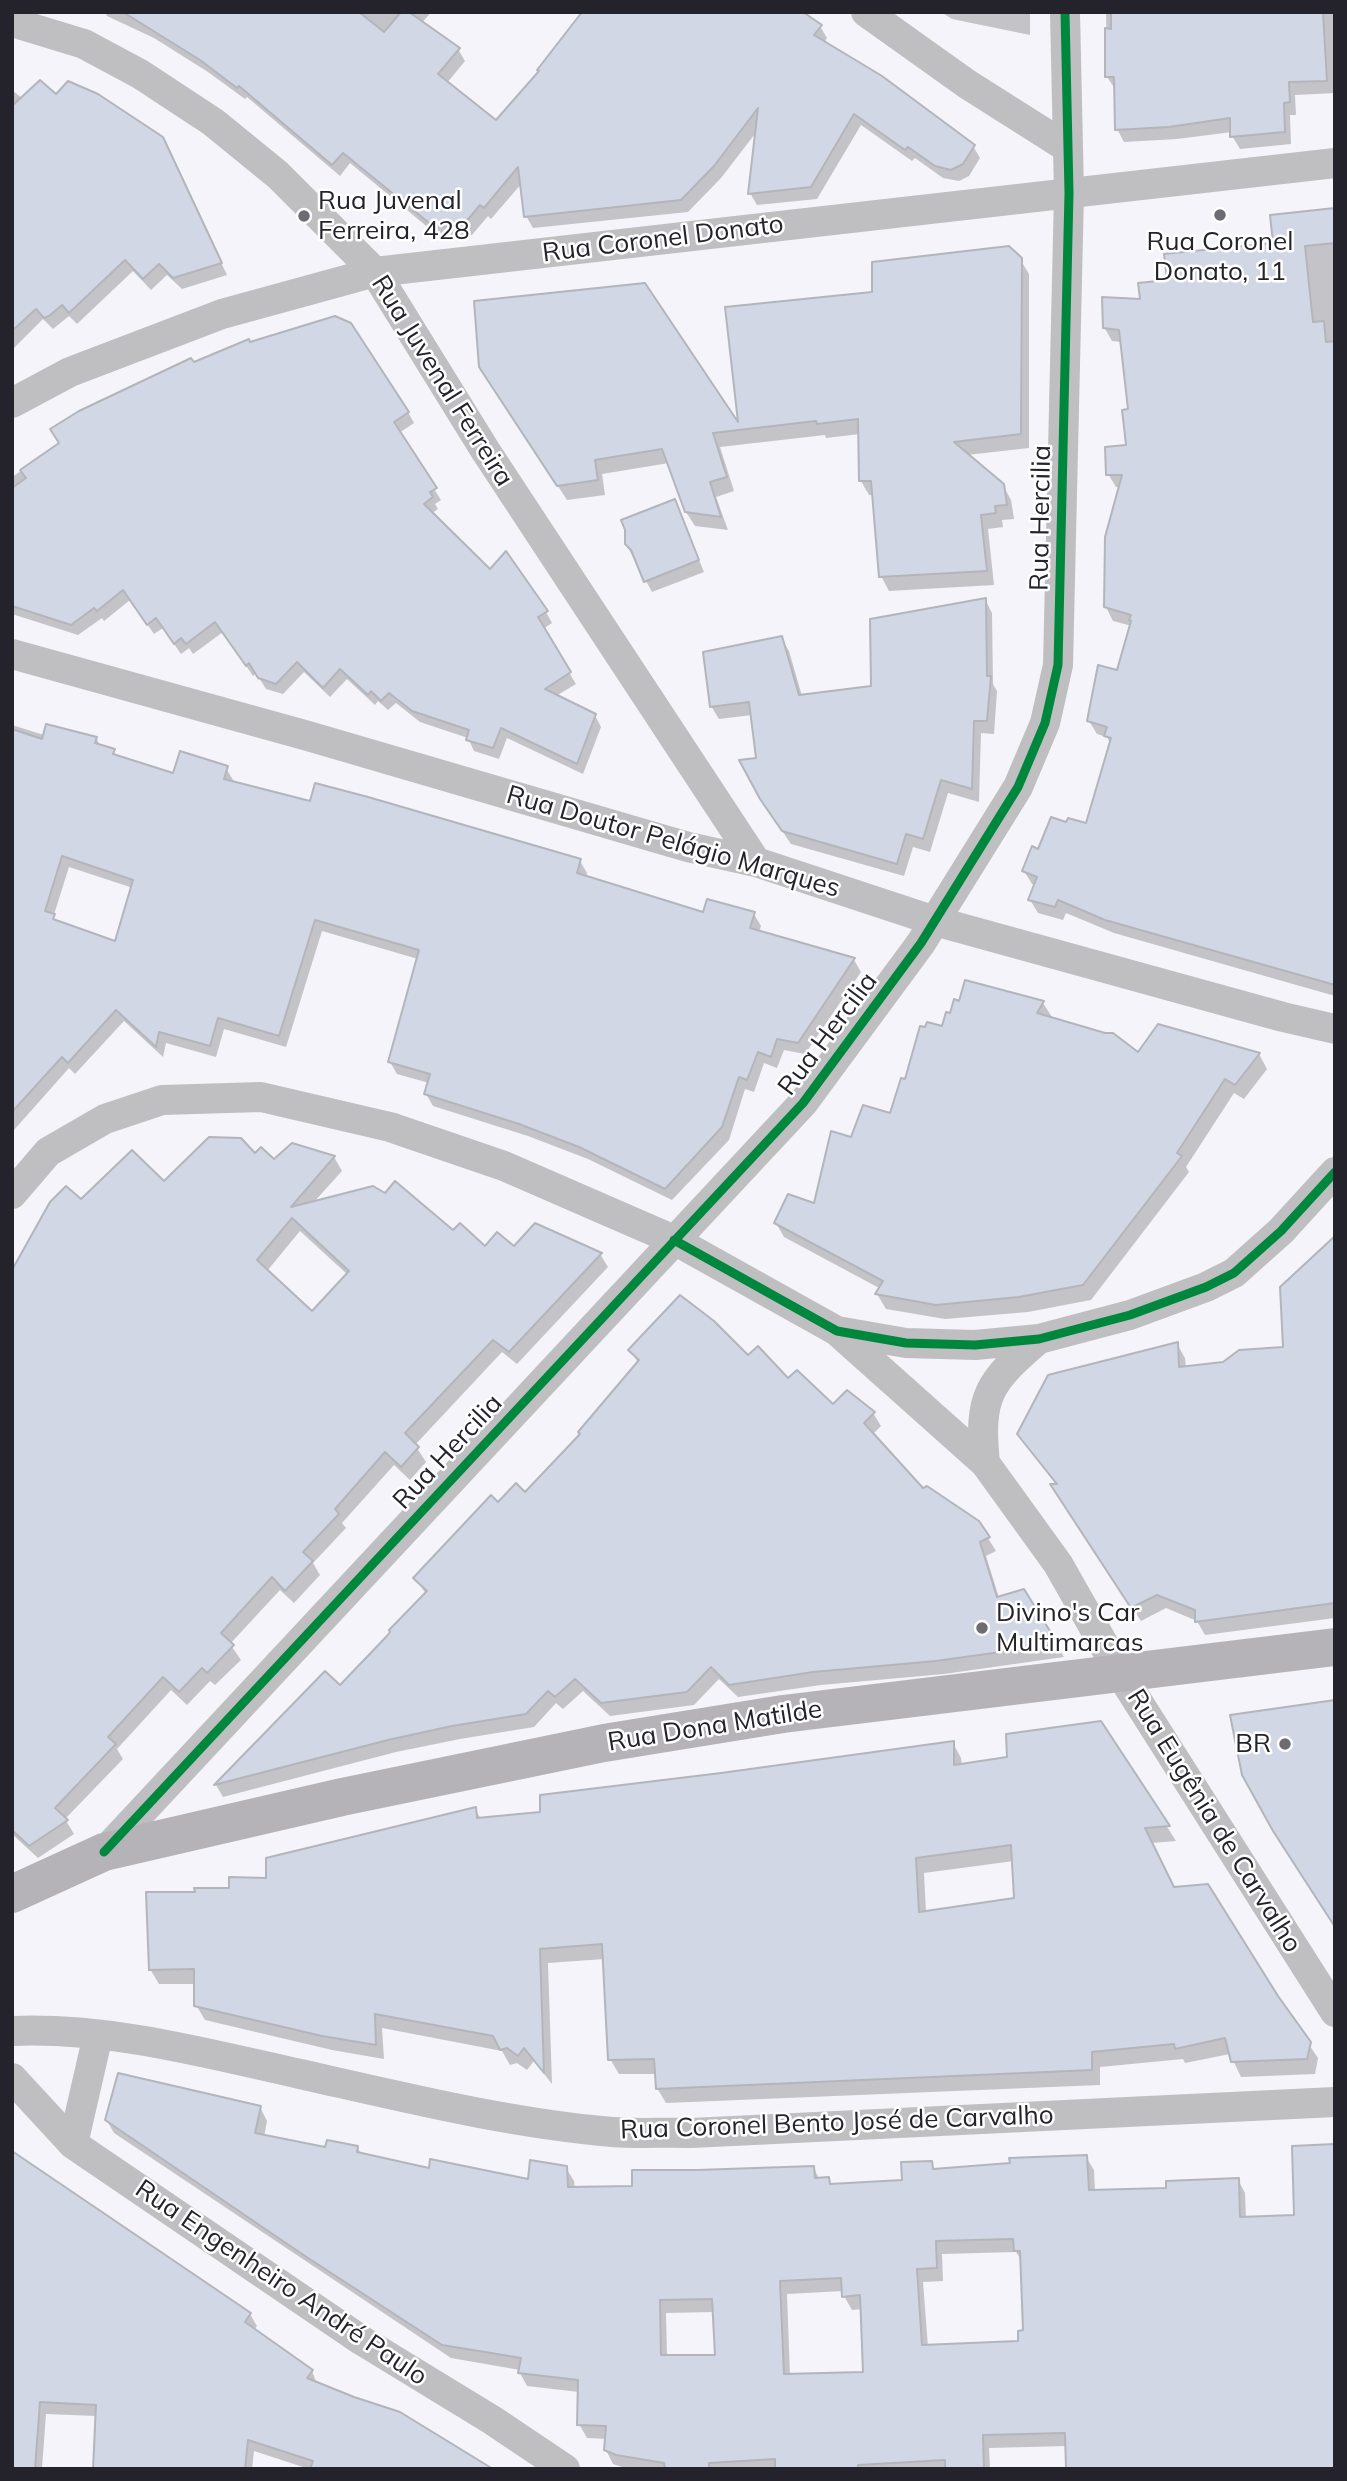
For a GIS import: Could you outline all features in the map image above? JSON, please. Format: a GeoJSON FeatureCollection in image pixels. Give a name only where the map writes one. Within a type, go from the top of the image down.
{"type":"FeatureCollection","features":[{"type":"Feature","properties":{"kind":"street"},"geometry":{"type":"LineString","coordinates":[[866,12],[967,84],[1068,148]]}},
{"type":"Feature","properties":{"kind":"street","name":"Rua Hercilia"},"geometry":{"type":"LineString","coordinates":[[104,1852],[803,1103],[888,991],[1018,787],[1045,723],[1058,665],[1069,193],[1065,12]]}},
{"type":"Feature","properties":{"kind":"street","name":"Rua Juvenal Ferreira"},"geometry":{"type":"LineString","coordinates":[[12,22],[84,44],[140,74],[213,122],[278,174],[375,272],[485,450],[756,862]]}},
{"type":"Feature","properties":{"kind":"street","name":"Rua Coronel Donato"},"geometry":{"type":"LineString","coordinates":[[12,403],[70,372],[222,313],[375,272],[1335,163]]}},
{"type":"Feature","properties":{"kind":"street","name":"Rua Doutor Pelágio Marques"},"geometry":{"type":"LineString","coordinates":[[12,654],[321,740],[688,847],[756,862],[935,921],[1335,1029]]}},
{"type":"Feature","properties":{"kind":"street","name":"Rua Eugênia de Carvalho"},"geometry":{"type":"LineString","coordinates":[[12,1194],[48,1152],[105,1119],[162,1100],[261,1097],[390,1127],[504,1166],[674,1240],[836,1331],[985,1463],[1058,1564],[1121,1675],[1335,2012]]}},
{"type":"Feature","properties":{"kind":"street"},"geometry":{"type":"LineString","coordinates":[[836,1331],[905,1343],[975,1345],[1039,1339],[1130,1315],[1206,1287],[1234,1273],[1281,1231],[1335,1172]]}},
{"type":"Feature","properties":{"kind":"street"},"geometry":{"type":"LineString","coordinates":[[985,1463],[982,1435],[985,1404],[1004,1370],[1039,1339]]}},
{"type":"Feature","properties":{"kind":"street","name":"Rua Dona Matilde"},"geometry":{"type":"LineString","coordinates":[[12,1894],[104,1852],[342,1797],[604,1742],[783,1714],[1335,1647]]}},
{"type":"Feature","properties":{"kind":"street","name":"Rua Coronel Bento José de Carvalho"},"geometry":{"type":"LineString","coordinates":[[12,2031],[49,2029],[204,2052],[490,2115],[613,2132],[691,2133],[1335,2102]]}},
{"type":"Feature","properties":{"kind":"street"},"geometry":{"type":"LineString","coordinates":[[73,2144],[98,2035]]}},
{"type":"Feature","properties":{"kind":"street","name":"Rua Engenheiro André Paulo"},"geometry":{"type":"LineString","coordinates":[[12,2078],[73,2144],[361,2340],[492,2420],[565,2469]]}},
{"type":"Feature","properties":{"kind":"building"},"geometry":{"type":"Polygon","coordinates":[[[123,12],[359,12],[384,32],[401,12],[409,12],[460,48],[438,74],[496,120],[539,71],[537,70],[582,12],[803,12],[822,25],[814,35],[882,76],[975,145],[963,164],[951,170],[935,166],[908,147],[905,150],[854,114],[811,187],[748,194],[758,108],[714,166],[681,200],[524,217],[518,167],[484,208],[480,205],[465,223],[434,227],[343,153],[332,165],[239,86],[237,88],[200,60],[123,12]]]}},
{"type":"Feature","properties":{"kind":"building"},"geometry":{"type":"Polygon","coordinates":[[[1111,12],[1323,12],[1327,81],[1289,82],[1290,102],[1284,103],[1285,132],[1230,137],[1230,118],[1169,127],[1115,130],[1114,77],[1105,77],[1105,28],[1111,29],[1111,12]]]}},
{"type":"Feature","properties":{"kind":"building"},"geometry":{"type":"Polygon","coordinates":[[[40,80],[56,94],[68,81],[98,94],[163,137],[222,263],[173,278],[159,264],[143,279],[125,260],[69,313],[62,305],[44,318],[36,309],[12,331],[12,106],[40,80]]]}},
{"type":"Feature","properties":{"kind":"building"},"geometry":{"type":"Polygon","coordinates":[[[1335,208],[1335,243],[1305,246],[1313,322],[1324,321],[1326,342],[1335,341],[1335,985],[1105,920],[1058,900],[1055,907],[1028,900],[1037,877],[1022,871],[1032,846],[1038,849],[1051,817],[1066,822],[1068,818],[1086,823],[1111,738],[1104,736],[1107,727],[1087,721],[1098,665],[1117,670],[1131,621],[1131,615],[1104,607],[1105,537],[1122,475],[1106,475],[1105,447],[1126,445],[1122,410],[1128,409],[1119,330],[1103,328],[1102,297],[1140,299],[1138,283],[1167,280],[1164,254],[1273,243],[1270,215],[1335,208]]]}},
{"type":"Feature","properties":{"kind":"building"},"geometry":{"type":"Polygon","coordinates":[[[1009,246],[1022,258],[1021,434],[954,442],[1004,484],[1007,505],[995,506],[996,513],[981,515],[987,571],[879,577],[871,481],[859,481],[858,419],[713,433],[727,477],[710,482],[721,517],[685,512],[662,449],[595,460],[598,480],[557,486],[479,367],[474,301],[645,283],[738,422],[725,307],[872,292],[872,262],[1009,246]]]}},
{"type":"Feature","properties":{"kind":"building"},"geometry":{"type":"Polygon","coordinates":[[[335,316],[351,323],[409,412],[394,422],[437,488],[430,492],[433,497],[424,504],[490,569],[506,551],[548,611],[538,617],[571,672],[545,689],[596,714],[577,764],[501,728],[493,748],[466,740],[469,730],[412,711],[389,693],[381,701],[371,691],[368,695],[340,669],[323,688],[297,662],[276,684],[258,678],[249,663],[246,666],[215,622],[186,644],[181,638],[174,644],[156,618],[147,625],[123,590],[97,611],[94,608],[71,625],[12,606],[12,488],[26,478],[20,470],[59,443],[50,429],[79,411],[191,358],[194,362],[249,339],[250,342],[335,316]]]}},
{"type":"Feature","properties":{"kind":"building"},"geometry":{"type":"Polygon","coordinates":[[[675,499],[699,560],[644,582],[631,550],[625,544],[625,530],[621,520],[675,499]]]}},
{"type":"Feature","properties":{"kind":"building"},"geometry":{"type":"Polygon","coordinates":[[[986,598],[987,676],[991,676],[987,721],[974,721],[972,789],[941,780],[923,839],[906,834],[897,864],[782,831],[760,799],[739,760],[756,758],[749,702],[710,707],[703,652],[782,636],[799,695],[871,686],[870,619],[986,598]]]}},
{"type":"Feature","properties":{"kind":"building"},"geometry":{"type":"Polygon","coordinates":[[[46,724],[97,737],[95,743],[115,749],[113,754],[173,773],[180,751],[228,766],[224,779],[310,801],[315,783],[368,797],[581,859],[577,873],[703,912],[707,899],[755,912],[750,928],[855,958],[798,1043],[777,1039],[771,1057],[758,1052],[747,1080],[739,1077],[722,1127],[665,1189],[579,1147],[519,1124],[424,1094],[430,1074],[388,1062],[419,950],[315,920],[279,1036],[218,1018],[210,1046],[159,1032],[156,1047],[116,1010],[68,1063],[62,1057],[12,1112],[12,729],[42,739],[46,724]],[[62,856],[45,911],[55,914],[53,919],[115,941],[133,880],[62,856]]]}},
{"type":"Feature","properties":{"kind":"building"},"geometry":{"type":"Polygon","coordinates":[[[965,980],[1044,1001],[1037,1013],[1113,1033],[1138,1052],[1158,1024],[1260,1053],[1235,1085],[1225,1079],[1177,1153],[1182,1156],[1083,1285],[1019,1297],[936,1305],[875,1294],[883,1281],[774,1223],[788,1194],[814,1203],[831,1131],[851,1137],[863,1105],[890,1113],[901,1078],[905,1079],[920,1026],[925,1027],[927,1022],[942,1026],[954,999],[959,1001],[965,980]]]}},
{"type":"Feature","properties":{"kind":"building"},"geometry":{"type":"Polygon","coordinates":[[[209,1137],[241,1138],[255,1153],[261,1147],[274,1159],[292,1143],[335,1156],[291,1207],[373,1186],[385,1193],[395,1181],[453,1230],[460,1223],[485,1246],[497,1232],[514,1246],[535,1223],[602,1253],[509,1352],[493,1340],[405,1433],[419,1447],[401,1467],[385,1452],[335,1509],[339,1514],[303,1552],[313,1561],[285,1591],[272,1577],[221,1633],[234,1645],[207,1673],[202,1668],[179,1692],[163,1677],[108,1737],[116,1744],[55,1808],[68,1820],[29,1846],[12,1830],[12,1270],[50,1202],[66,1186],[81,1199],[132,1150],[164,1181],[209,1137]],[[292,1218],[257,1260],[312,1311],[349,1271],[292,1218]]]}},
{"type":"Feature","properties":{"kind":"building"},"geometry":{"type":"Polygon","coordinates":[[[1335,1236],[1335,1603],[1195,1622],[1195,1610],[1157,1595],[1131,1608],[1050,1484],[1057,1484],[1017,1434],[1048,1375],[1178,1342],[1179,1367],[1223,1362],[1239,1350],[1283,1347],[1280,1287],[1335,1236]]]}},
{"type":"Feature","properties":{"kind":"building"},"geometry":{"type":"Polygon","coordinates":[[[680,1295],[714,1321],[748,1355],[758,1346],[788,1378],[797,1370],[833,1404],[847,1390],[875,1412],[864,1423],[923,1488],[927,1486],[979,1521],[990,1537],[980,1542],[997,1597],[1024,1589],[1058,1644],[936,1661],[813,1672],[729,1685],[711,1667],[687,1692],[601,1703],[575,1679],[555,1697],[548,1691],[526,1714],[388,1740],[214,1785],[325,1671],[340,1685],[386,1637],[389,1630],[427,1591],[413,1578],[491,1495],[498,1502],[516,1483],[525,1492],[580,1434],[578,1432],[639,1360],[628,1350],[680,1295]]]}},
{"type":"Feature","properties":{"kind":"building"},"geometry":{"type":"Polygon","coordinates":[[[1335,1700],[1335,1927],[1273,1831],[1242,1775],[1230,1715],[1335,1700]]]}},
{"type":"Feature","properties":{"kind":"building"},"geometry":{"type":"Polygon","coordinates":[[[1101,1721],[1170,1826],[1145,1828],[1174,1887],[1208,1884],[1278,1996],[1311,2042],[1307,2059],[1231,2062],[1225,2038],[1175,2049],[1174,2044],[1092,2052],[1092,2070],[656,2089],[654,2059],[608,2060],[602,1944],[540,1949],[544,2073],[524,2048],[518,2056],[507,2048],[500,2050],[493,2036],[375,2014],[376,2045],[322,2036],[194,2006],[194,1969],[149,1970],[146,1892],[195,1892],[194,1888],[229,1888],[229,1877],[266,1878],[266,1858],[476,1807],[477,1818],[540,1812],[540,1795],[954,1741],[954,1765],[1007,1757],[1006,1734],[1101,1721]],[[1011,1845],[916,1858],[919,1912],[1014,1898],[1011,1845]]]}},
{"type":"Feature","properties":{"kind":"building"},"geometry":{"type":"Polygon","coordinates":[[[118,2073],[261,2106],[255,2133],[325,2147],[327,2140],[358,2146],[357,2152],[429,2168],[430,2159],[528,2179],[530,2160],[567,2166],[568,2187],[632,2186],[632,2170],[814,2166],[815,2178],[829,2177],[830,2184],[902,2180],[901,2162],[932,2161],[933,2169],[1010,2163],[1009,2158],[1087,2155],[1089,2190],[1166,2188],[1166,2181],[1239,2178],[1240,2217],[1294,2215],[1292,2146],[1335,2144],[1335,2469],[1066,2469],[1065,2433],[983,2435],[984,2469],[945,2469],[945,2460],[858,2465],[858,2469],[775,2469],[775,2459],[709,2463],[709,2469],[665,2469],[664,2463],[616,2455],[604,2450],[606,2426],[577,2425],[578,2380],[518,2373],[521,2358],[442,2345],[105,2120],[118,2073]],[[1013,2239],[936,2241],[937,2268],[917,2269],[922,2345],[1018,2341],[1018,2331],[1023,2330],[1020,2251],[1014,2251],[1013,2239]],[[841,2278],[780,2281],[784,2374],[863,2372],[860,2295],[842,2297],[841,2278]],[[712,2299],[660,2300],[661,2355],[715,2355],[712,2299]]]}},
{"type":"Feature","properties":{"kind":"building"},"geometry":{"type":"Polygon","coordinates":[[[12,2151],[251,2313],[245,2322],[313,2370],[307,2378],[400,2412],[493,2469],[310,2469],[313,2461],[248,2440],[245,2469],[93,2469],[96,2405],[40,2402],[35,2469],[12,2469],[12,2151]]]}},
{"type":"Feature","properties":{"kind":"cycle path"},"geometry":{"type":"LineString","coordinates":[[104,1852],[803,1103],[921,943],[1018,787],[1045,723],[1058,665],[1069,193],[1065,12]]}},
{"type":"Feature","properties":{"kind":"cycle path"},"geometry":{"type":"LineString","coordinates":[[674,1240],[837,1331],[906,1343],[975,1345],[1039,1339],[1130,1315],[1206,1287],[1234,1273],[1281,1231],[1335,1172]]}},
{"type":"Feature","properties":{"kind":"place","name":"Rua Coronel Donato, 11"},"geometry":{"type":"Point","coordinates":[1220,215]}},
{"type":"Feature","properties":{"kind":"place","name":"Rua Juvenal Ferreira, 428"},"geometry":{"type":"Point","coordinates":[304,216]}},
{"type":"Feature","properties":{"kind":"place","name":"Divino's Car Multimarcas"},"geometry":{"type":"Point","coordinates":[982,1628]}},
{"type":"Feature","properties":{"kind":"place","name":"BR"},"geometry":{"type":"Point","coordinates":[1285,1744]}}]}
